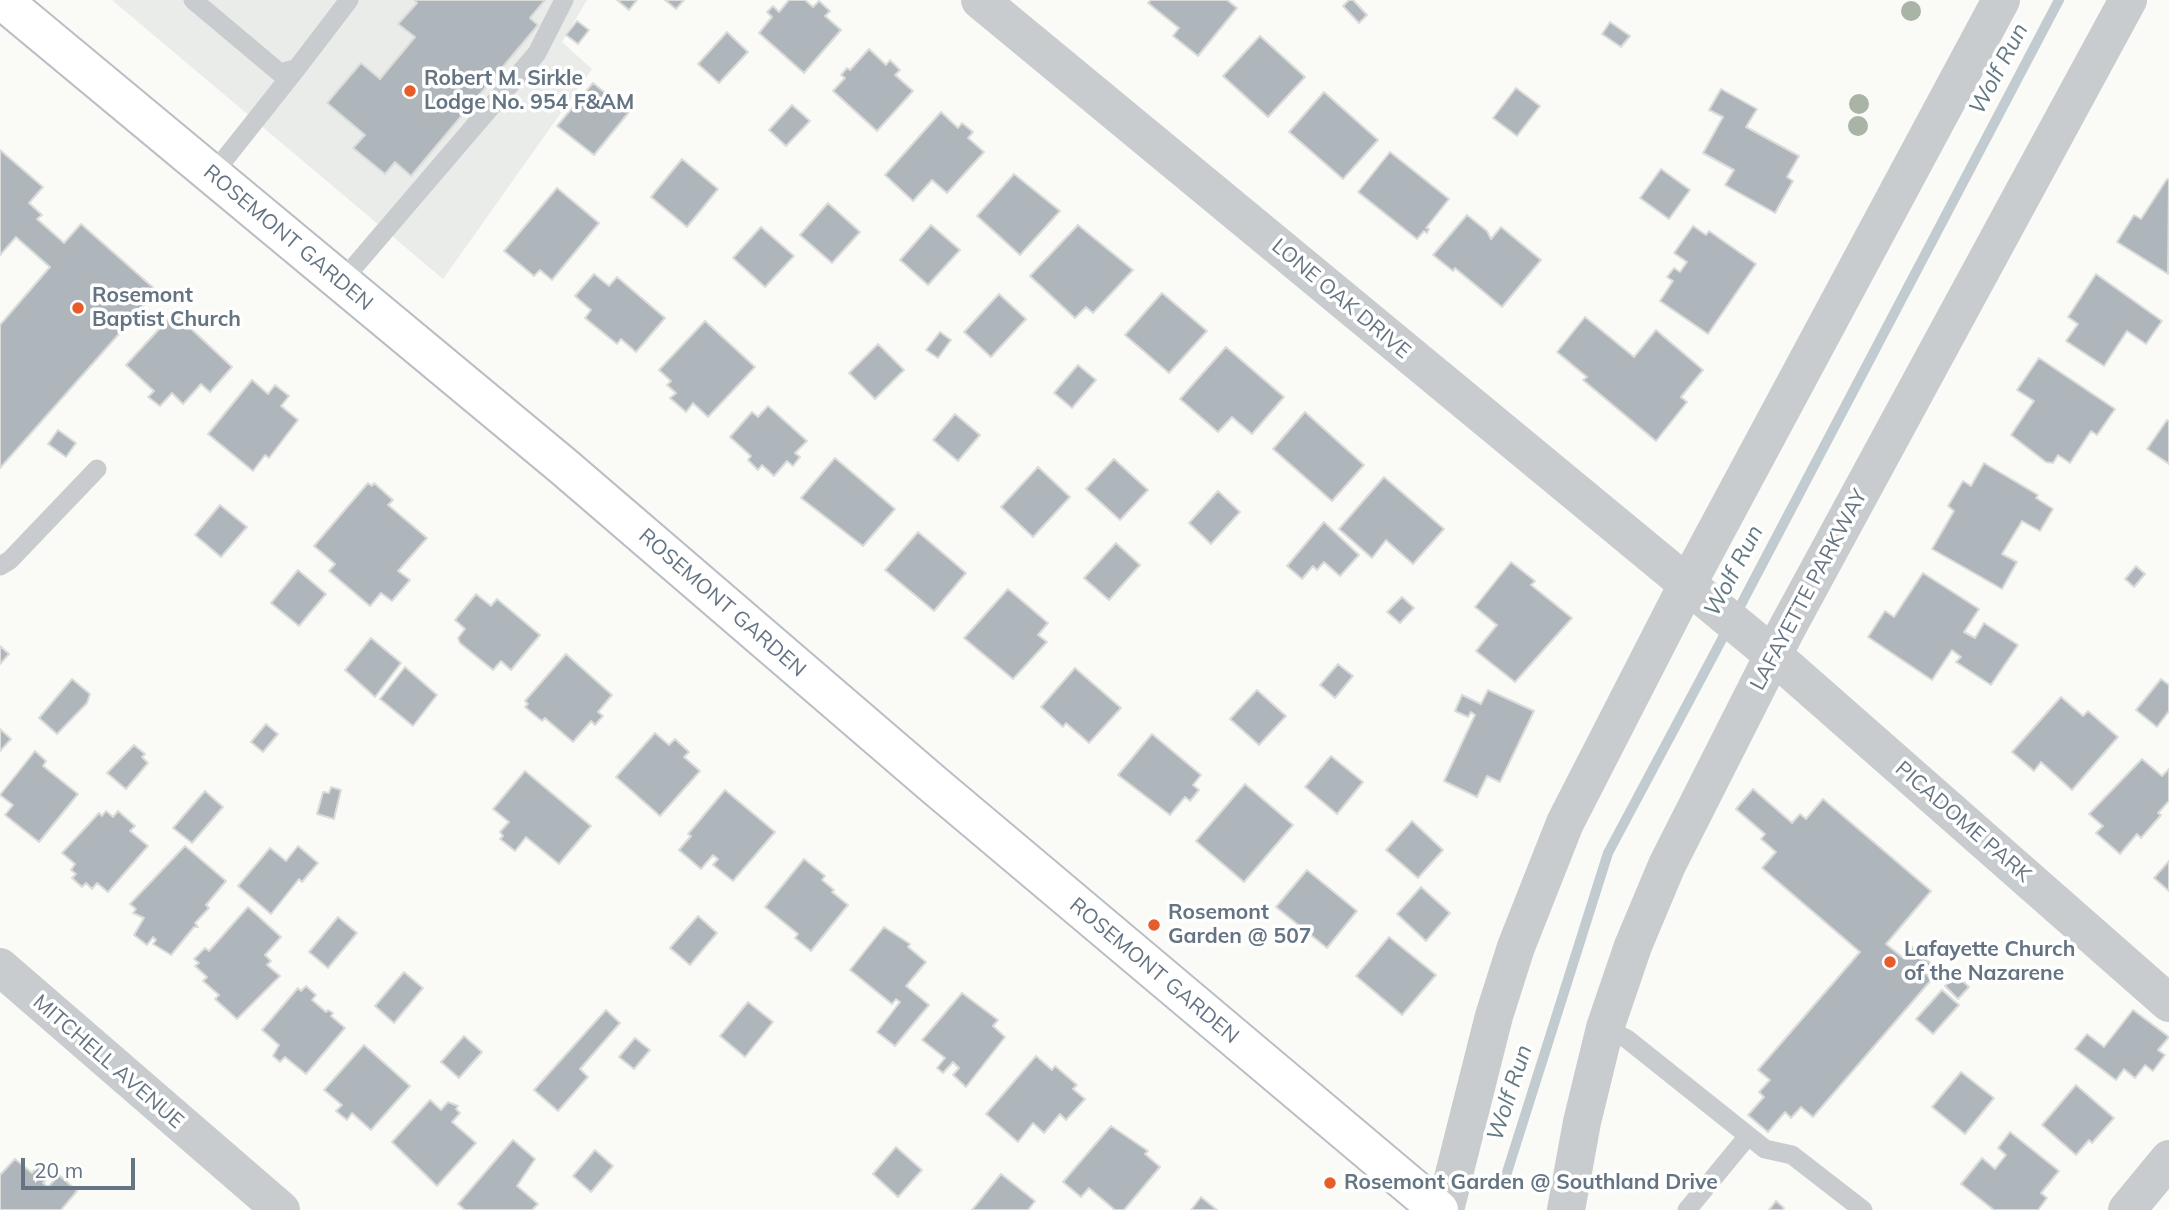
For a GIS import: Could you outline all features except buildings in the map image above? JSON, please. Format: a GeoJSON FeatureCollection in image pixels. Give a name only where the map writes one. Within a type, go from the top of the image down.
{"type":"FeatureCollection","features":[{"type":"Feature","properties":{"kind":"main road","name":"ROSEMONT GARDEN"},"geometry":{"type":"LineString","coordinates":[[2,0],[341,282],[1439,1210]]}},
{"type":"Feature","properties":{"kind":"street","name":"LONE OAK DRIVE"},"geometry":{"type":"LineString","coordinates":[[980,0],[1765,648]]}},
{"type":"Feature","properties":{"kind":"street"},"geometry":{"type":"LineString","coordinates":[[1446,1210],[1459,1146],[1516,947],[1565,823],[1695,591],[2001,0]]}},
{"type":"Feature","properties":{"kind":"street","name":"LAFAYETTE PARKWAY"},"geometry":{"type":"LineString","coordinates":[[1566,1210],[1582,1122],[1605,1028],[1633,946],[1667,864],[1765,648],[2128,0]]}},
{"type":"Feature","properties":{"kind":"street","name":"PICADOME PARK"},"geometry":{"type":"LineString","coordinates":[[1765,648],[2169,1003]]}},
{"type":"Feature","properties":{"kind":"street","name":"MITCHELL AVENUE"},"geometry":{"type":"LineString","coordinates":[[0,967],[281,1210]]}},
{"type":"Feature","properties":{"kind":"street"},"geometry":{"type":"LineString","coordinates":[[2127,1210],[2169,1159]]}},
{"type":"Feature","properties":{"kind":"lane"},"geometry":{"type":"LineString","coordinates":[[193,0],[281,73],[297,68]]}},
{"type":"Feature","properties":{"kind":"lane"},"geometry":{"type":"LineString","coordinates":[[212,175],[349,0]]}},
{"type":"Feature","properties":{"kind":"lane"},"geometry":{"type":"LineString","coordinates":[[341,282],[537,53],[564,0]]}},
{"type":"Feature","properties":{"kind":"lane"},"geometry":{"type":"LineString","coordinates":[[0,566],[10,560],[97,469]]}},
{"type":"Feature","properties":{"kind":"lane"},"geometry":{"type":"LineString","coordinates":[[1605,1028],[1627,1039],[1765,1149],[1792,1154],[1863,1210]]}},
{"type":"Feature","properties":{"kind":"lane"},"geometry":{"type":"LineString","coordinates":[[1687,1210],[1748,1136]]}},
{"type":"Feature","properties":{"kind":"shaded area"},"geometry":{"type":"Polygon","coordinates":[[[112,0],[587,0],[562,42],[592,69],[443,279],[112,0]]]}},
{"type":"Feature","properties":{"kind":"waterway","name":"Wolf Run"},"geometry":{"type":"LineString","coordinates":[[1736,614],[2059,0]]}},
{"type":"Feature","properties":{"kind":"waterway","name":"Wolf Run"},"geometry":{"type":"LineString","coordinates":[[1503,1185],[1608,853],[1728,628]]}},
{"type":"Feature","properties":{"kind":"place","name":"Robert M. Sirkle Lodge No. 954 F&AM"},"geometry":{"type":"Point","coordinates":[410,91]}},
{"type":"Feature","properties":{"kind":"place","name":"Rosemont Baptist Church"},"geometry":{"type":"Point","coordinates":[78,308]}},
{"type":"Feature","properties":{"kind":"place","name":"Rosemont Garden @ 507"},"geometry":{"type":"Point","coordinates":[1154,925]}},
{"type":"Feature","properties":{"kind":"place","name":"Lafayette Church of the Nazarene"},"geometry":{"type":"Point","coordinates":[1890,962]}},
{"type":"Feature","properties":{"kind":"place","name":"Rosemont Garden @ Southland Drive"},"geometry":{"type":"Point","coordinates":[1330,1183]}}]}
